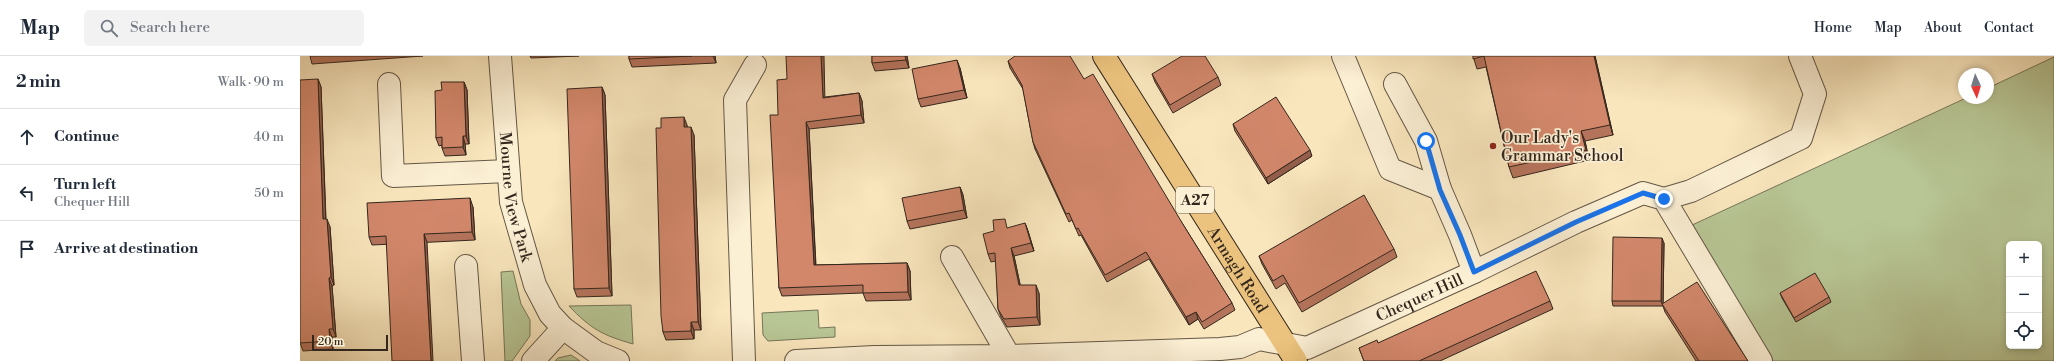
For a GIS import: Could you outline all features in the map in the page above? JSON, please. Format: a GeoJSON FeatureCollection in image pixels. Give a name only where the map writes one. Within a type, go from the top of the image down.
{"type":"FeatureCollection","features":[{"type":"Feature","properties":{"kind":"main road","name":"Armagh Road"},"geometry":{"type":"LineString","coordinates":[[1104,56],[1290,352]]}},
{"type":"Feature","properties":{"kind":"street","name":"Mourne View Park"},"geometry":{"type":"LineString","coordinates":[[500,56],[511,202],[535,285],[550,314],[563,328],[596,352],[618,361]]}},
{"type":"Feature","properties":{"kind":"street"},"geometry":{"type":"LineString","coordinates":[[1343,56],[1390,169],[1440,190]]}},
{"type":"Feature","properties":{"kind":"street"},"geometry":{"type":"LineString","coordinates":[[1761,361],[1664,199],[1691,191],[1801,138],[1815,94],[1800,56]]}},
{"type":"Feature","properties":{"kind":"street"},"geometry":{"type":"LineString","coordinates":[[744,361],[735,100],[755,65]]}},
{"type":"Feature","properties":{"kind":"street"},"geometry":{"type":"LineString","coordinates":[[389,84],[393,176],[508,171]]}},
{"type":"Feature","properties":{"kind":"street"},"geometry":{"type":"LineString","coordinates":[[1395,84],[1426,141],[1440,190],[1460,235],[1474,272]]}},
{"type":"Feature","properties":{"kind":"street","name":"Chequer Hill"},"geometry":{"type":"LineString","coordinates":[[874,359],[1016,358],[1220,349],[1240,347],[1260,339],[1290,352],[1307,348],[1474,272],[1576,222],[1643,193],[1664,199]]}},
{"type":"Feature","properties":{"kind":"street"},"geometry":{"type":"LineString","coordinates":[[952,257],[1016,358]]}},
{"type":"Feature","properties":{"kind":"street"},"geometry":{"type":"LineString","coordinates":[[466,266],[473,361]]}},
{"type":"Feature","properties":{"kind":"street"},"geometry":{"type":"LineString","coordinates":[[533,361],[563,328]]}},
{"type":"Feature","properties":{"kind":"street"},"geometry":{"type":"LineString","coordinates":[[796,361],[874,359]]}},
{"type":"Feature","properties":{"kind":"green space"},"geometry":{"type":"Polygon","coordinates":[[[2054,57],[2054,361],[1771,361],[1690,226],[1958,102],[1958,104],[1994,104],[1994,85],[2054,57]]]}},
{"type":"Feature","properties":{"kind":"green space"},"geometry":{"type":"Polygon","coordinates":[[[513,271],[521,304],[530,320],[530,336],[512,361],[505,361],[501,272],[513,271]]]}},
{"type":"Feature","properties":{"kind":"green space"},"geometry":{"type":"Polygon","coordinates":[[[631,305],[633,344],[613,338],[591,326],[569,306],[631,305]]]}},
{"type":"Feature","properties":{"kind":"green space"},"geometry":{"type":"Polygon","coordinates":[[[818,310],[819,328],[835,327],[835,337],[768,341],[763,335],[762,313],[818,310]]]}},
{"type":"Feature","properties":{"kind":"green space"},"geometry":{"type":"Polygon","coordinates":[[[571,355],[580,361],[555,361],[558,358],[571,355]]]}},
{"type":"Feature","properties":{"kind":"building"},"geometry":{"type":"Polygon","coordinates":[[[629,56],[692,56],[629,59],[629,56]]]}},
{"type":"Feature","properties":{"kind":"building"},"geometry":{"type":"Polygon","coordinates":[[[786,56],[821,56],[823,98],[859,93],[861,115],[806,122],[814,265],[907,263],[908,292],[863,293],[863,285],[779,288],[770,115],[778,115],[777,80],[787,79],[786,56]]]}},
{"type":"Feature","properties":{"kind":"building"},"geometry":{"type":"Polygon","coordinates":[[[872,56],[905,56],[906,60],[872,63],[872,56]]]}},
{"type":"Feature","properties":{"kind":"building"},"geometry":{"type":"Polygon","coordinates":[[[1015,56],[1070,56],[1084,79],[1093,74],[1232,303],[1202,322],[1196,312],[1186,317],[1146,252],[1105,275],[1078,228],[1076,229],[1069,213],[1066,214],[1033,142],[1022,85],[1008,61],[1015,56]]]}},
{"type":"Feature","properties":{"kind":"building"},"geometry":{"type":"Polygon","coordinates":[[[1182,56],[1205,56],[1218,77],[1170,105],[1152,74],[1182,56]]]}},
{"type":"Feature","properties":{"kind":"building"},"geometry":{"type":"Polygon","coordinates":[[[1473,56],[1484,56],[1473,59],[1473,56]]]}},
{"type":"Feature","properties":{"kind":"building"},"geometry":{"type":"Polygon","coordinates":[[[1484,56],[1594,56],[1610,125],[1581,131],[1586,150],[1509,167],[1484,56]]]}},
{"type":"Feature","properties":{"kind":"building"},"geometry":{"type":"Polygon","coordinates":[[[957,60],[964,90],[918,99],[912,69],[957,60]]]}},
{"type":"Feature","properties":{"kind":"building"},"geometry":{"type":"Polygon","coordinates":[[[318,79],[323,219],[327,219],[331,277],[329,278],[333,329],[329,329],[330,341],[300,343],[300,80],[318,79]]]}},
{"type":"Feature","properties":{"kind":"building"},"geometry":{"type":"Polygon","coordinates":[[[441,82],[464,82],[466,136],[463,136],[463,147],[442,148],[442,137],[436,138],[435,91],[442,90],[441,82]]]}},
{"type":"Feature","properties":{"kind":"building"},"geometry":{"type":"Polygon","coordinates":[[[602,87],[609,288],[574,289],[567,89],[602,87]]]}},
{"type":"Feature","properties":{"kind":"building"},"geometry":{"type":"Polygon","coordinates":[[[1276,97],[1310,150],[1266,178],[1233,124],[1276,97]]]}},
{"type":"Feature","properties":{"kind":"building"},"geometry":{"type":"Polygon","coordinates":[[[684,117],[684,127],[691,127],[698,322],[691,322],[691,331],[663,332],[661,316],[656,128],[661,128],[661,118],[684,117]]]}},
{"type":"Feature","properties":{"kind":"building"},"geometry":{"type":"Polygon","coordinates":[[[960,187],[964,210],[907,221],[902,198],[960,187]]]}},
{"type":"Feature","properties":{"kind":"building"},"geometry":{"type":"Polygon","coordinates":[[[1364,195],[1394,249],[1299,303],[1283,275],[1273,281],[1259,256],[1364,195]]]}},
{"type":"Feature","properties":{"kind":"building"},"geometry":{"type":"Polygon","coordinates":[[[470,198],[472,232],[424,234],[431,361],[392,361],[386,236],[369,237],[367,203],[470,198]]]}},
{"type":"Feature","properties":{"kind":"building"},"geometry":{"type":"Polygon","coordinates":[[[1005,219],[1007,228],[1025,223],[1031,243],[1011,248],[1019,285],[1036,285],[1037,317],[1004,319],[998,309],[995,253],[988,254],[983,234],[994,231],[993,220],[1005,219]]]}},
{"type":"Feature","properties":{"kind":"building"},"geometry":{"type":"Polygon","coordinates":[[[1613,237],[1662,238],[1661,301],[1612,301],[1613,237]]]}},
{"type":"Feature","properties":{"kind":"building"},"geometry":{"type":"Polygon","coordinates":[[[1536,271],[1550,301],[1419,361],[1364,361],[1359,348],[1377,340],[1378,343],[1536,271]]]}},
{"type":"Feature","properties":{"kind":"building"},"geometry":{"type":"Polygon","coordinates":[[[1815,273],[1829,297],[1794,318],[1780,293],[1815,273]]]}},
{"type":"Feature","properties":{"kind":"building"},"geometry":{"type":"Polygon","coordinates":[[[1697,282],[1748,361],[1699,361],[1662,304],[1697,282]]]}},
{"type":"Feature","properties":{"kind":"place","name":"Our Lady's Grammar School"},"geometry":{"type":"Point","coordinates":[1493,146]}},
{"type":"Feature","properties":{"kind":"route"},"geometry":{"type":"LineString","coordinates":[[1426,141],[1440,190],[1460,235],[1474,272],[1576,222],[1643,193],[1664,199]]}}]}
